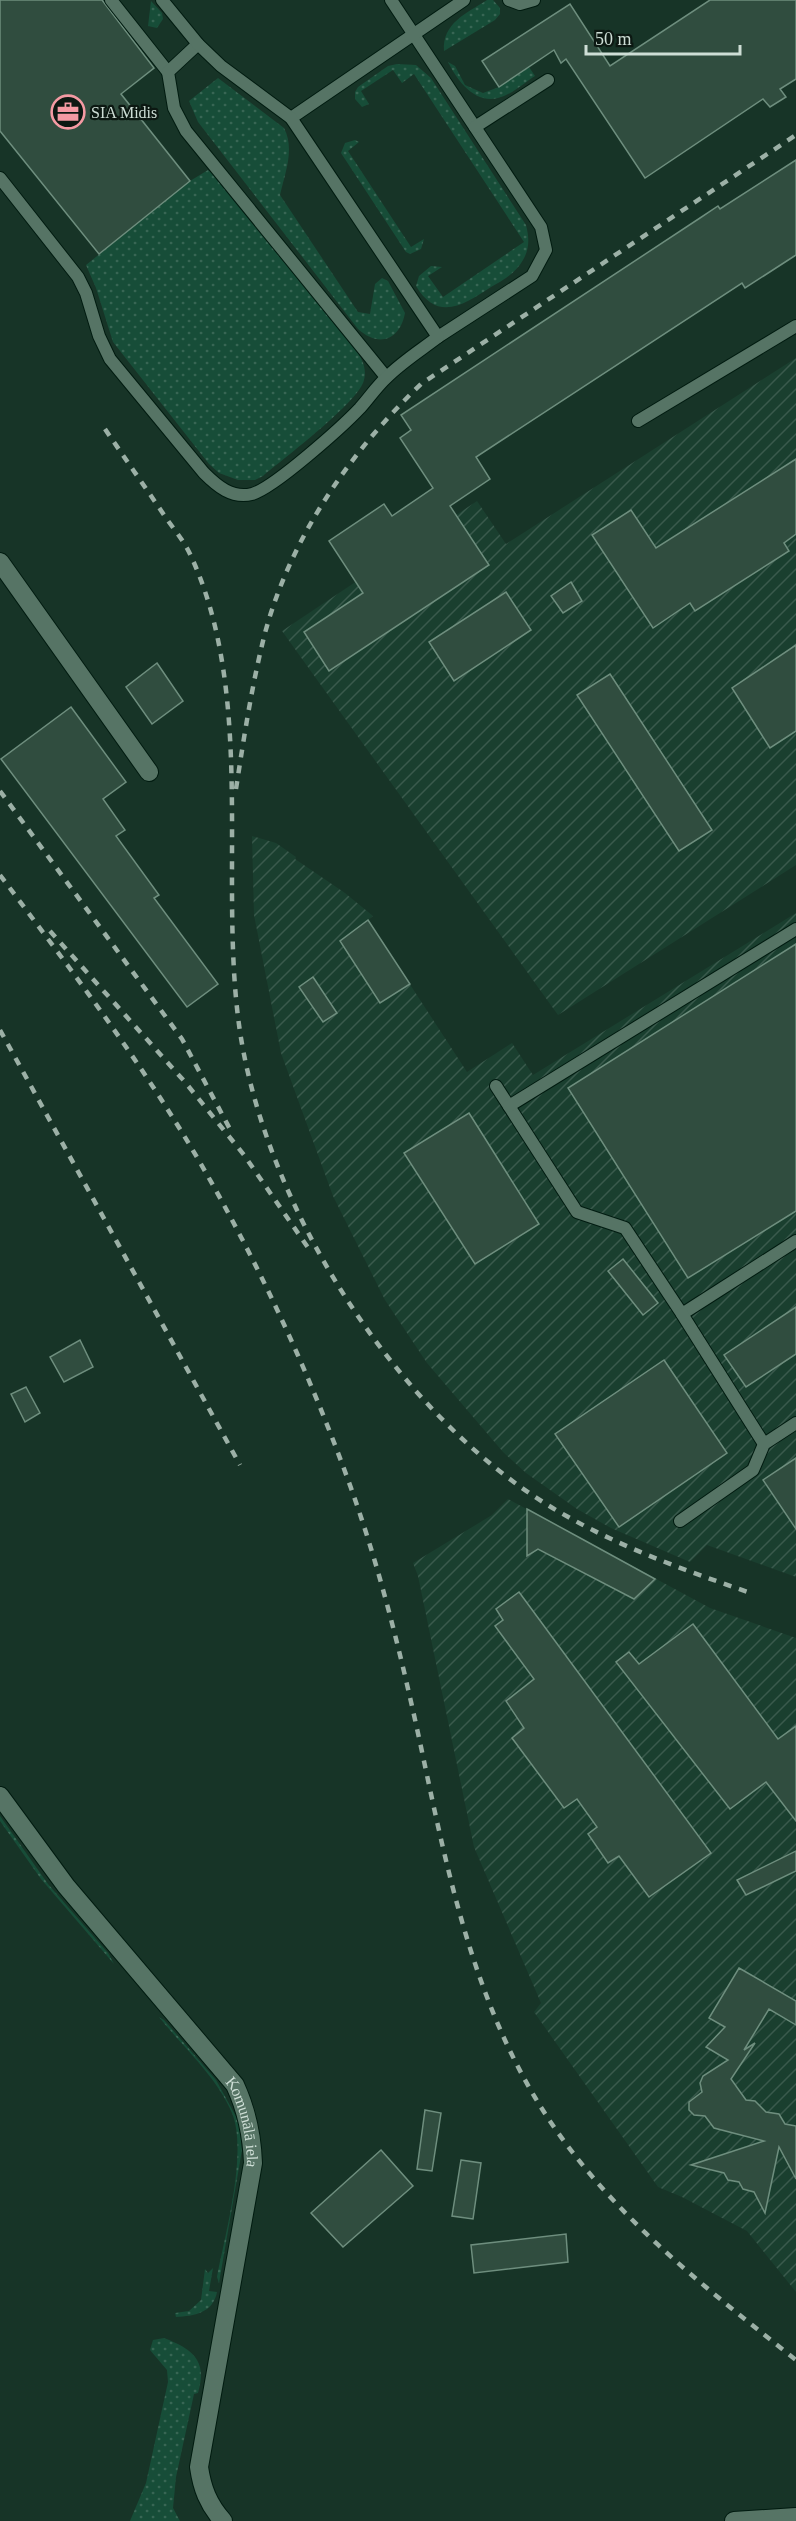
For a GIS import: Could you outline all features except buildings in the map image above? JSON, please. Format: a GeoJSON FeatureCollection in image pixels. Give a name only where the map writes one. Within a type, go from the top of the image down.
{"type":"FeatureCollection","features":[{"type":"Feature","properties":{"kind":"street"},"geometry":{"type":"LineString","coordinates":[[0,562],[149,772]]}},
{"type":"Feature","properties":{"kind":"street","name":"Komunālā iela"},"geometry":{"type":"LineString","coordinates":[[0,1796],[66,1886],[235,2085],[246,2108],[252,2136],[253,2163],[199,2467],[202,2488],[210,2505],[223,2521]]}},
{"type":"Feature","properties":{"kind":"street"},"geometry":{"type":"LineString","coordinates":[[734,2521],[796,2517]]}},
{"type":"Feature","properties":{"kind":"lane"},"geometry":{"type":"LineString","coordinates":[[111,0],[168,72],[174,108],[186,131],[386,377]]}},
{"type":"Feature","properties":{"kind":"lane"},"geometry":{"type":"LineString","coordinates":[[162,0],[198,44],[221,66],[291,118],[438,337]]}},
{"type":"Feature","properties":{"kind":"lane"},"geometry":{"type":"LineString","coordinates":[[0,178],[78,277],[86,293],[99,336],[110,359],[216,485],[227,492],[240,495],[253,494],[270,485],[357,411],[386,377],[438,337],[532,276],[546,250],[540,227],[415,33],[391,0]]}},
{"type":"Feature","properties":{"kind":"lane"},"geometry":{"type":"LineString","coordinates":[[291,118],[464,0]]}},
{"type":"Feature","properties":{"kind":"lane"},"geometry":{"type":"LineString","coordinates":[[509,0],[520,4],[534,0]]}},
{"type":"Feature","properties":{"kind":"lane"},"geometry":{"type":"LineString","coordinates":[[168,72],[198,44]]}},
{"type":"Feature","properties":{"kind":"lane"},"geometry":{"type":"LineString","coordinates":[[475,127],[548,80]]}},
{"type":"Feature","properties":{"kind":"lane"},"geometry":{"type":"LineString","coordinates":[[638,421],[796,327]]}},
{"type":"Feature","properties":{"kind":"lane"},"geometry":{"type":"LineString","coordinates":[[509,1106],[796,929]]}},
{"type":"Feature","properties":{"kind":"lane"},"geometry":{"type":"LineString","coordinates":[[496,1086],[577,1212],[625,1228],[764,1444]]}},
{"type":"Feature","properties":{"kind":"lane"},"geometry":{"type":"LineString","coordinates":[[682,1314],[796,1241]]}},
{"type":"Feature","properties":{"kind":"lane"},"geometry":{"type":"LineString","coordinates":[[680,1521],[753,1470],[764,1444],[796,1423]]}},
{"type":"Feature","properties":{"kind":"shaded area"},"geometry":{"type":"Polygon","coordinates":[[[487,0],[493,0],[500,8],[500,14],[495,20],[444,51],[444,41],[451,26],[464,14],[487,0]]]}},
{"type":"Feature","properties":{"kind":"shaded area"},"geometry":{"type":"Polygon","coordinates":[[[151,1],[162,13],[163,19],[157,28],[148,26],[151,1]]]}},
{"type":"Feature","properties":{"kind":"shaded area"},"geometry":{"type":"Polygon","coordinates":[[[448,62],[455,66],[465,85],[483,93],[499,87],[529,67],[535,76],[508,94],[489,99],[467,89],[448,62]]]}},
{"type":"Feature","properties":{"kind":"shaded area"},"geometry":{"type":"Polygon","coordinates":[[[416,65],[431,78],[527,229],[527,251],[517,269],[505,279],[471,299],[452,307],[433,304],[424,297],[416,286],[419,276],[431,266],[442,267],[428,276],[443,297],[524,242],[414,74],[402,83],[393,70],[361,91],[369,104],[362,107],[355,99],[358,87],[388,66],[416,65]]]}},
{"type":"Feature","properties":{"kind":"shaded area"},"geometry":{"type":"Polygon","coordinates":[[[218,78],[284,128],[289,153],[280,195],[358,312],[370,314],[375,284],[382,278],[388,281],[405,313],[398,330],[393,335],[388,338],[374,338],[358,329],[198,122],[189,101],[218,78]]]}},
{"type":"Feature","properties":{"kind":"shaded area"},"geometry":{"type":"Polygon","coordinates":[[[355,140],[359,142],[348,151],[411,247],[424,239],[421,249],[410,254],[406,252],[341,153],[345,143],[355,140]]]}},
{"type":"Feature","properties":{"kind":"shaded area"},"geometry":{"type":"Polygon","coordinates":[[[208,170],[219,179],[356,350],[364,368],[365,376],[359,389],[336,415],[303,444],[255,480],[238,480],[219,473],[209,464],[113,342],[96,288],[86,265],[190,181],[208,170]]]}},
{"type":"Feature","properties":{"kind":"shaded area"},"geometry":{"type":"Polygon","coordinates":[[[796,358],[796,865],[558,1015],[282,631],[477,501],[506,544],[796,358]]]}},
{"type":"Feature","properties":{"kind":"shaded area"},"geometry":{"type":"Polygon","coordinates":[[[252,836],[276,843],[373,916],[368,920],[467,1072],[512,1043],[533,1075],[796,913],[796,1577],[707,1545],[690,1562],[611,1528],[577,1509],[526,1473],[503,1452],[427,1363],[385,1300],[333,1196],[281,1053],[254,915],[252,836]]]}},
{"type":"Feature","properties":{"kind":"shaded area"},"geometry":{"type":"Polygon","coordinates":[[[508,1499],[710,1608],[796,1638],[796,2292],[747,2231],[658,2187],[534,2012],[541,2003],[474,1847],[418,1576],[413,1563],[492,1515],[508,1499]]]}},
{"type":"Feature","properties":{"kind":"shaded area"},"geometry":{"type":"Polygon","coordinates":[[[0,1816],[48,1884],[108,1953],[114,1964],[41,1879],[0,1821],[0,1816]]]}},
{"type":"Feature","properties":{"kind":"shaded area"},"geometry":{"type":"Polygon","coordinates":[[[159,2017],[216,2080],[239,2122],[242,2150],[219,2283],[217,2277],[234,2194],[238,2149],[236,2130],[232,2113],[218,2087],[159,2017]]]}},
{"type":"Feature","properties":{"kind":"shaded area"},"geometry":{"type":"Polygon","coordinates":[[[213,2268],[209,2291],[217,2292],[211,2305],[202,2312],[176,2317],[175,2313],[189,2311],[201,2300],[205,2269],[208,2273],[213,2268]]]}},
{"type":"Feature","properties":{"kind":"shaded area"},"geometry":{"type":"Polygon","coordinates":[[[164,2338],[190,2352],[199,2364],[201,2372],[201,2382],[198,2393],[194,2394],[176,2477],[173,2508],[180,2521],[130,2521],[146,2483],[168,2382],[167,2370],[150,2350],[153,2340],[164,2338]]]}},
{"type":"Feature","properties":{"kind":"railway"},"geometry":{"type":"LineString","coordinates":[[236,789],[256,672],[276,598],[307,530],[347,467],[370,438],[421,384],[796,135]]}},
{"type":"Feature","properties":{"kind":"railway"},"geometry":{"type":"LineString","coordinates":[[105,429],[187,548],[210,607],[222,664],[229,722],[232,782],[233,960],[238,1017],[251,1087],[274,1158],[306,1229],[345,1297],[391,1361],[442,1419],[497,1469],[556,1510],[602,1535],[748,1592]]}},
{"type":"Feature","properties":{"kind":"railway"},"geometry":{"type":"LineString","coordinates":[[0,791],[182,1039],[231,1131]]}},
{"type":"Feature","properties":{"kind":"railway"},"geometry":{"type":"LineString","coordinates":[[0,875],[103,1014],[176,1122],[242,1239],[301,1361],[351,1488],[381,1584],[406,1681],[443,1846],[469,1944],[504,2039],[527,2084],[579,2161],[636,2224],[698,2280],[796,2360]]}},
{"type":"Feature","properties":{"kind":"railway"},"geometry":{"type":"LineString","coordinates":[[50,931],[185,1082],[244,1155],[311,1252]]}},
{"type":"Feature","properties":{"kind":"railway"},"geometry":{"type":"LineString","coordinates":[[0,1030],[240,1465]]}},
{"type":"Feature","properties":{"kind":"place","name":"SIA Midis"},"geometry":{"type":"Point","coordinates":[68,112]}}]}
